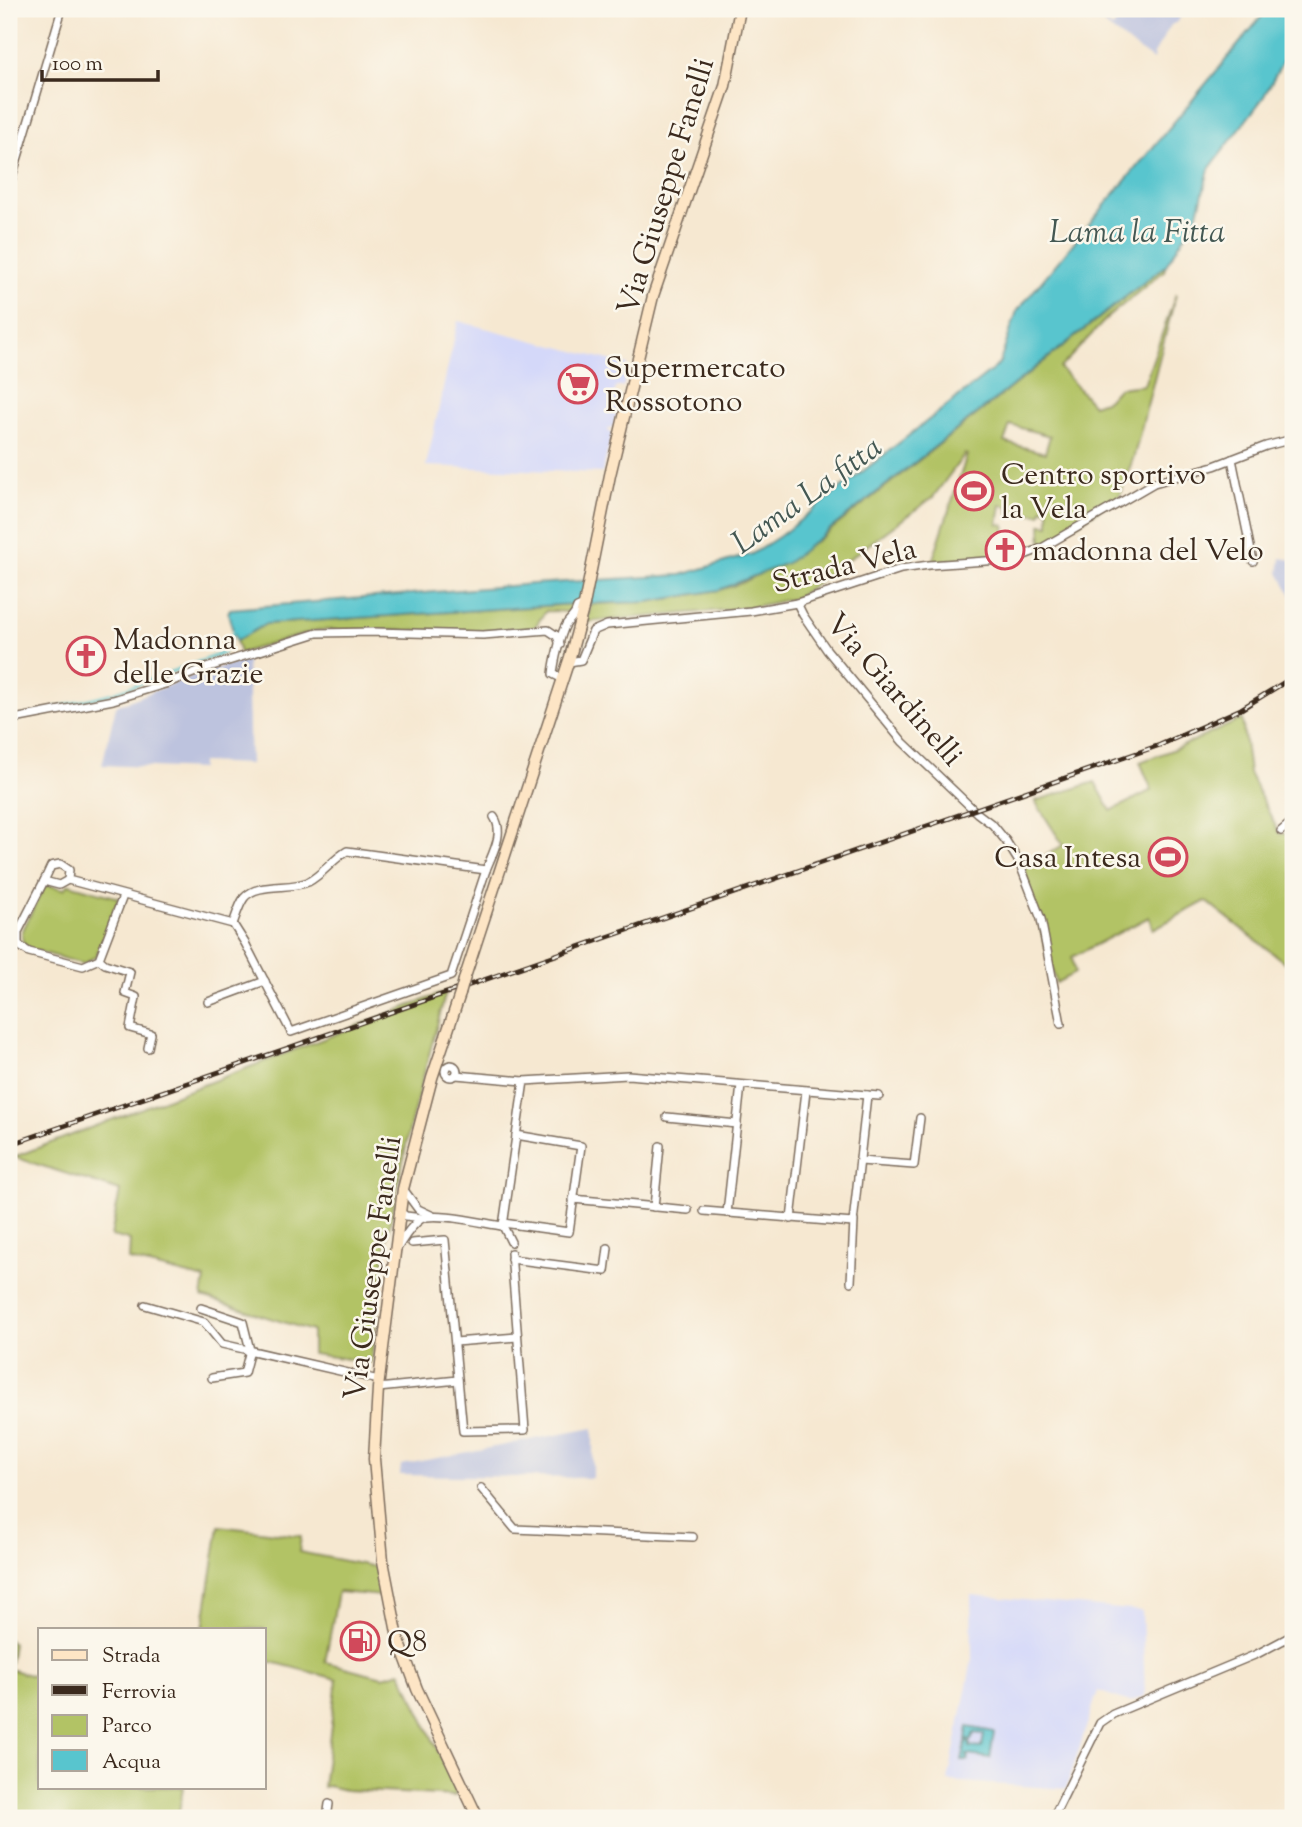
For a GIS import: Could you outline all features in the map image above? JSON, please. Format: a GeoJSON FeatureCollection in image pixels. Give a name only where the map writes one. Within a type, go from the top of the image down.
{"type":"FeatureCollection","features":[{"type":"Feature","properties":{"kind":"main road","name":"Via Giuseppe Fanelli"},"geometry":{"type":"LineString","coordinates":[[478,1818],[417,1689],[398,1638],[383,1561],[374,1477],[374,1422],[399,1210],[432,1078],[569,662],[653,296],[724,86],[740,9]]}},
{"type":"Feature","properties":{"kind":"street"},"geometry":{"type":"LineString","coordinates":[[9,187],[62,9]]}},
{"type":"Feature","properties":{"kind":"street","name":"Strada Vela"},"geometry":{"type":"LineString","coordinates":[[569,662],[580,660],[593,631],[601,626],[751,611],[797,603],[901,569],[1014,559],[1040,549],[1141,489],[1293,439]]}},
{"type":"Feature","properties":{"kind":"street"},"geometry":{"type":"LineString","coordinates":[[1232,459],[1253,561]]}},
{"type":"Feature","properties":{"kind":"street","name":"Via Giardinelli"},"geometry":{"type":"LineString","coordinates":[[797,603],[827,650],[903,742],[993,825],[1006,841],[1018,862],[1041,919],[1061,1024]]}},
{"type":"Feature","properties":{"kind":"street"},"geometry":{"type":"LineString","coordinates":[[563,679],[553,674],[566,623],[574,617],[578,607],[584,605]]}},
{"type":"Feature","properties":{"kind":"street"},"geometry":{"type":"LineString","coordinates":[[9,720],[113,700],[165,684],[206,667],[317,633],[483,635],[548,630],[557,636],[560,645]]}},
{"type":"Feature","properties":{"kind":"street"},"geometry":{"type":"LineString","coordinates":[[44,881],[59,884],[68,880],[123,896],[208,915],[233,924],[291,1031],[451,976],[500,832],[494,817]]}},
{"type":"Feature","properties":{"kind":"street"},"geometry":{"type":"LineString","coordinates":[[1281,831],[1293,821]]}},
{"type":"Feature","properties":{"kind":"street"},"geometry":{"type":"LineString","coordinates":[[233,924],[242,900],[252,891],[284,888],[309,881],[336,857],[347,851],[486,870]]}},
{"type":"Feature","properties":{"kind":"street"},"geometry":{"type":"LineString","coordinates":[[68,880],[69,870],[60,864],[51,866],[18,932],[18,945],[29,952],[82,966],[99,959],[123,896]]}},
{"type":"Feature","properties":{"kind":"street"},"geometry":{"type":"LineString","coordinates":[[99,959],[105,964],[130,972],[125,993],[136,997],[130,1028],[151,1034],[148,1048]]}},
{"type":"Feature","properties":{"kind":"street"},"geometry":{"type":"LineString","coordinates":[[208,1002],[265,981]]}},
{"type":"Feature","properties":{"kind":"street"},"geometry":{"type":"LineString","coordinates":[[456,1074],[524,1081],[625,1074],[878,1096]]}},
{"type":"Feature","properties":{"kind":"street"},"geometry":{"type":"LineString","coordinates":[[512,1242],[503,1225],[524,1081]]}},
{"type":"Feature","properties":{"kind":"street"},"geometry":{"type":"LineString","coordinates":[[727,1213],[741,1085]]}},
{"type":"Feature","properties":{"kind":"street"},"geometry":{"type":"LineString","coordinates":[[792,1219],[806,1091]]}},
{"type":"Feature","properties":{"kind":"street"},"geometry":{"type":"LineString","coordinates":[[853,1223],[867,1095]]}},
{"type":"Feature","properties":{"kind":"street"},"geometry":{"type":"LineString","coordinates":[[850,1282],[853,1223],[867,1095]]}},
{"type":"Feature","properties":{"kind":"street"},"geometry":{"type":"LineString","coordinates":[[667,1116],[737,1124]]}},
{"type":"Feature","properties":{"kind":"street"},"geometry":{"type":"LineString","coordinates":[[860,1161],[914,1165],[920,1118]]}},
{"type":"Feature","properties":{"kind":"street"},"geometry":{"type":"LineString","coordinates":[[399,1210],[406,1216],[569,1233],[581,1146],[516,1135]]}},
{"type":"Feature","properties":{"kind":"street"},"geometry":{"type":"LineString","coordinates":[[654,1207],[660,1146]]}},
{"type":"Feature","properties":{"kind":"street"},"geometry":{"type":"LineString","coordinates":[[403,1189],[418,1209]]}},
{"type":"Feature","properties":{"kind":"street"},"geometry":{"type":"LineString","coordinates":[[573,1199],[688,1210]]}},
{"type":"Feature","properties":{"kind":"street"},"geometry":{"type":"LineString","coordinates":[[399,1210],[418,1209],[434,1217]]}},
{"type":"Feature","properties":{"kind":"street"},"geometry":{"type":"LineString","coordinates":[[705,1211],[853,1223]]}},
{"type":"Feature","properties":{"kind":"street"},"geometry":{"type":"LineString","coordinates":[[394,1253],[422,1218]]}},
{"type":"Feature","properties":{"kind":"street"},"geometry":{"type":"LineString","coordinates":[[412,1242],[445,1240],[463,1431],[525,1430],[511,1256],[605,1271],[608,1248]]}},
{"type":"Feature","properties":{"kind":"street"},"geometry":{"type":"LineString","coordinates":[[145,1305],[204,1321],[222,1344],[378,1384],[458,1380]]}},
{"type":"Feature","properties":{"kind":"street"},"geometry":{"type":"LineString","coordinates":[[201,1308],[243,1322],[250,1350],[244,1373],[212,1378]]}},
{"type":"Feature","properties":{"kind":"street"},"geometry":{"type":"LineString","coordinates":[[455,1342],[517,1337]]}},
{"type":"Feature","properties":{"kind":"street"},"geometry":{"type":"LineString","coordinates":[[481,1488],[515,1529],[693,1536]]}},
{"type":"Feature","properties":{"kind":"street"},"geometry":{"type":"LineString","coordinates":[[1053,1818],[1100,1723],[1113,1714],[1257,1654],[1293,1635]]}},
{"type":"Feature","properties":{"kind":"street"},"geometry":{"type":"LineString","coordinates":[[327,1818],[329,1804]]}},
{"type":"Feature","properties":{"kind":"shaded area"},"geometry":{"type":"Polygon","coordinates":[[[1082,9],[1113,28],[1124,9],[1186,9],[1177,22],[1171,25],[1153,60],[1082,9]]]}},
{"type":"Feature","properties":{"kind":"shaded area"},"geometry":{"type":"Polygon","coordinates":[[[458,321],[628,365],[623,387],[616,387],[614,394],[621,397],[613,427],[608,431],[612,434],[602,473],[426,466],[458,321]]]}},
{"type":"Feature","properties":{"kind":"shaded area"},"geometry":{"type":"Polygon","coordinates":[[[1281,558],[1293,560],[1293,598],[1279,573],[1281,558]]]}},
{"type":"Feature","properties":{"kind":"shaded area"},"geometry":{"type":"Polygon","coordinates":[[[247,659],[250,764],[201,762],[201,769],[102,765],[116,706],[195,675],[247,659]]]}},
{"type":"Feature","properties":{"kind":"shaded area"},"geometry":{"type":"Polygon","coordinates":[[[593,1428],[593,1478],[400,1475],[401,1465],[593,1428]]]}},
{"type":"Feature","properties":{"kind":"shaded area"},"geometry":{"type":"Polygon","coordinates":[[[971,1595],[1142,1611],[1145,1696],[1130,1702],[1098,1691],[1066,1789],[948,1781],[972,1660],[971,1595]]]}},
{"type":"Feature","properties":{"kind":"green space"},"geometry":{"type":"Polygon","coordinates":[[[1166,265],[1164,271],[1108,317],[1060,368],[1093,405],[1107,400],[1118,388],[1144,385],[1176,294],[1134,456],[1119,497],[1042,546],[1041,524],[1049,525],[1049,511],[1043,508],[1040,514],[1008,512],[1008,506],[1001,505],[998,524],[1005,525],[1000,556],[932,562],[967,455],[965,454],[933,497],[796,598],[747,608],[587,622],[591,604],[648,602],[719,590],[742,583],[818,540],[1166,265]],[[1010,425],[1004,442],[1045,453],[1050,436],[1010,425]]]}},
{"type":"Feature","properties":{"kind":"green space"},"geometry":{"type":"Polygon","coordinates":[[[577,604],[574,612],[546,611],[534,628],[483,631],[318,630],[240,653],[236,641],[266,624],[577,604]]]}},
{"type":"Feature","properties":{"kind":"green space","name":"Casa Intesa"},"geometry":{"type":"Polygon","coordinates":[[[1242,719],[1249,773],[1279,833],[1286,834],[1293,827],[1293,969],[1206,901],[1153,929],[1149,917],[1072,957],[1075,973],[1056,983],[1024,869],[1063,845],[1035,801],[1095,782],[1111,811],[1152,790],[1140,762],[1242,719]]]}},
{"type":"Feature","properties":{"kind":"green space"},"geometry":{"type":"Polygon","coordinates":[[[69,884],[119,898],[96,956],[83,964],[30,949],[22,938],[22,932],[44,886],[64,889],[69,884]]]}},
{"type":"Feature","properties":{"kind":"green space"},"geometry":{"type":"Polygon","coordinates":[[[446,992],[411,1122],[385,1248],[371,1362],[312,1354],[312,1331],[202,1297],[205,1279],[129,1260],[130,1240],[111,1236],[120,1191],[14,1157],[446,992]]]}},
{"type":"Feature","properties":{"kind":"green space"},"geometry":{"type":"Polygon","coordinates":[[[219,1526],[301,1536],[299,1552],[376,1567],[382,1596],[338,1592],[325,1662],[383,1677],[401,1672],[456,1789],[455,1796],[323,1787],[337,1679],[266,1661],[266,1628],[203,1628],[219,1526]]]}},
{"type":"Feature","properties":{"kind":"green space"},"geometry":{"type":"Polygon","coordinates":[[[9,1640],[13,1643],[9,1669],[9,1640]]]}},
{"type":"Feature","properties":{"kind":"green space"},"geometry":{"type":"Polygon","coordinates":[[[9,1669],[38,1677],[38,1788],[183,1788],[178,1818],[9,1818],[9,1669]]]}},
{"type":"Feature","properties":{"kind":"water","name":"Lama la Fitta"},"geometry":{"type":"Polygon","coordinates":[[[1268,9],[1293,9],[1293,42],[1263,98],[1209,169],[1197,217],[1166,265],[787,563],[719,590],[648,602],[573,604],[266,624],[236,641],[228,613],[230,609],[533,584],[681,575],[752,554],[780,536],[995,368],[1000,362],[1017,311],[1268,9]]]}},
{"type":"Feature","properties":{"kind":"water"},"geometry":{"type":"Polygon","coordinates":[[[968,1727],[994,1732],[990,1758],[967,1755],[968,1761],[962,1761],[966,1741],[970,1742],[970,1747],[982,1748],[984,1734],[974,1733],[971,1740],[966,1739],[968,1727]]]}},
{"type":"Feature","properties":{"kind":"waterway","name":"Lama La fitta"},"geometry":{"type":"LineString","coordinates":[[54,708],[113,693],[223,653],[235,628]]}},
{"type":"Feature","properties":{"kind":"railway"},"geometry":{"type":"LineString","coordinates":[[9,1145],[1160,745],[1241,709],[1293,677]]}},
{"type":"Feature","properties":{"kind":"place","name":"Supermercato Rossotono"},"geometry":{"type":"Point","coordinates":[578,384]}},
{"type":"Feature","properties":{"kind":"place","name":"Centro sportivo la Vela"},"geometry":{"type":"Point","coordinates":[974,491]}},
{"type":"Feature","properties":{"kind":"place","name":"madonna del Velo"},"geometry":{"type":"Point","coordinates":[1005,550]}},
{"type":"Feature","properties":{"kind":"place","name":"Madonna delle Grazie"},"geometry":{"type":"Point","coordinates":[86,656]}},
{"type":"Feature","properties":{"kind":"place","name":"Casa Intesa"},"geometry":{"type":"Point","coordinates":[1168,857]}},
{"type":"Feature","properties":{"kind":"place","name":"Q8"},"geometry":{"type":"Point","coordinates":[360,1641]}}]}
